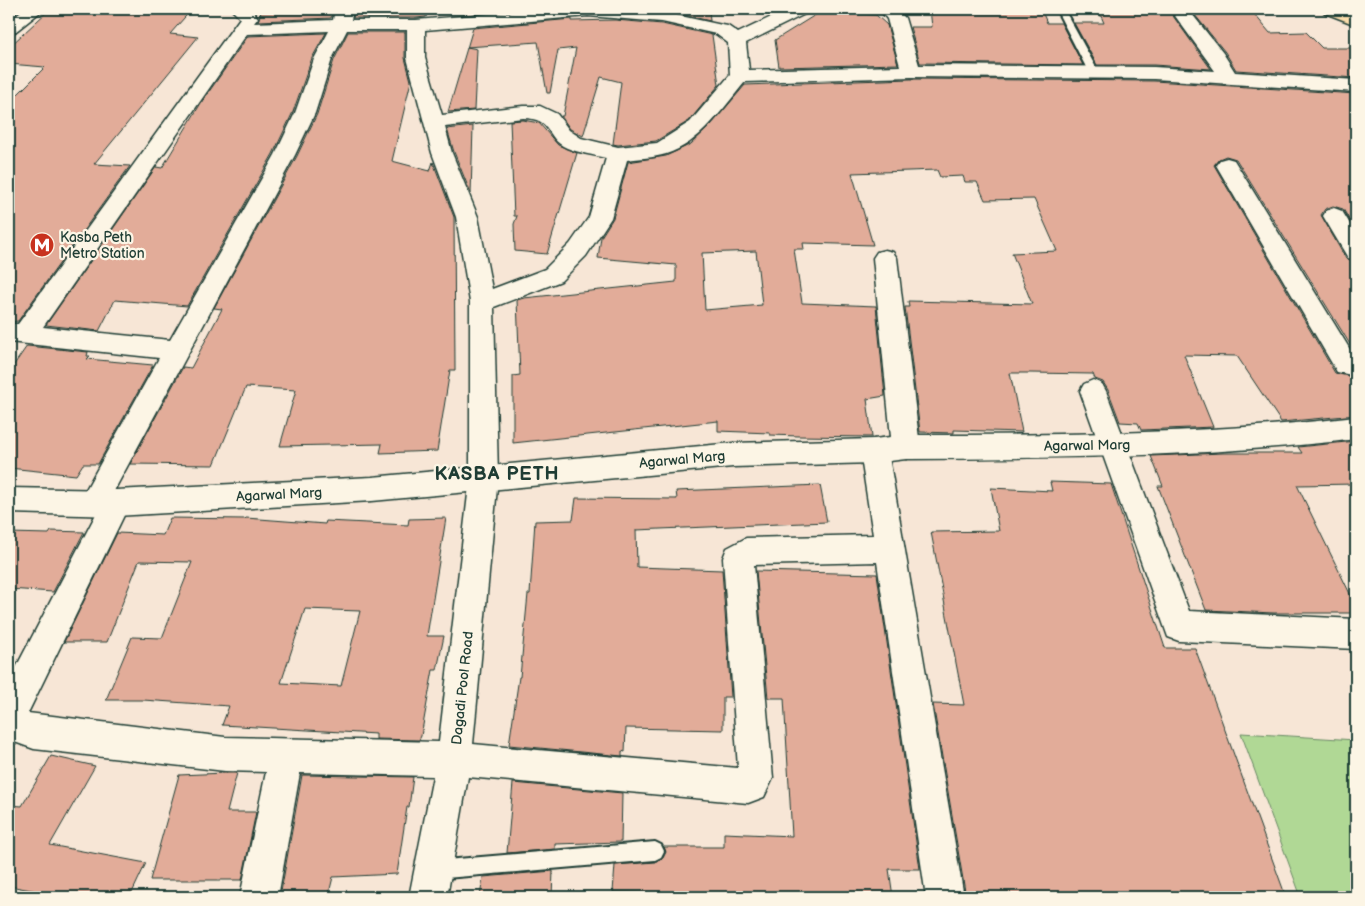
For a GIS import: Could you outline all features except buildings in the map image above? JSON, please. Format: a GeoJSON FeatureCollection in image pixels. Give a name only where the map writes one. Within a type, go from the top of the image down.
{"type":"FeatureCollection","features":[{"type":"Feature","properties":{"kind":"highway"},"geometry":{"type":"LineString","coordinates":[[1331,9],[1356,20]]}},
{"type":"Feature","properties":{"kind":"street"},"geometry":{"type":"LineString","coordinates":[[9,28],[34,9]]}},
{"type":"Feature","properties":{"kind":"street"},"geometry":{"type":"LineString","coordinates":[[737,41],[801,9]]}},
{"type":"Feature","properties":{"kind":"street"},"geometry":{"type":"LineString","coordinates":[[888,9],[896,18],[911,72]]}},
{"type":"Feature","properties":{"kind":"street"},"geometry":{"type":"LineString","coordinates":[[1179,9],[1216,57],[1229,79]]}},
{"type":"Feature","properties":{"kind":"street"},"geometry":{"type":"LineString","coordinates":[[176,350],[17,334],[240,19],[342,17],[416,25],[613,11],[662,17],[722,30],[737,41],[740,76],[697,126],[675,142],[661,149],[618,154],[574,143],[562,135],[550,118],[540,112],[523,112],[433,122]]}},
{"type":"Feature","properties":{"kind":"street"},"geometry":{"type":"LineString","coordinates":[[9,715],[176,350],[285,155],[305,113],[323,59],[342,17]]}},
{"type":"Feature","properties":{"kind":"street","name":"Dagadi Pool Road"},"geometry":{"type":"LineString","coordinates":[[416,25],[416,58],[442,153],[467,217],[482,302],[484,476],[454,759],[430,884]]}},
{"type":"Feature","properties":{"kind":"street"},"geometry":{"type":"LineString","coordinates":[[740,76],[911,72],[1154,73],[1356,86]]}},
{"type":"Feature","properties":{"kind":"street"},"geometry":{"type":"LineString","coordinates":[[482,302],[553,275],[578,250],[600,218],[618,154]]}},
{"type":"Feature","properties":{"kind":"street"},"geometry":{"type":"LineString","coordinates":[[1227,165],[1346,365],[1356,366]]}},
{"type":"Feature","properties":{"kind":"street"},"geometry":{"type":"LineString","coordinates":[[1334,216],[1356,252]]}},
{"type":"Feature","properties":{"kind":"street"},"geometry":{"type":"LineString","coordinates":[[885,258],[906,447]]}},
{"type":"Feature","properties":{"kind":"street"},"geometry":{"type":"LineString","coordinates":[[1093,391],[1111,445],[1179,626],[1356,634]]}},
{"type":"Feature","properties":{"kind":"street","name":"Agarwal Marg"},"geometry":{"type":"LineString","coordinates":[[9,500],[105,503],[372,489],[484,476],[733,455],[874,451],[906,447],[1111,445],[1286,437],[1356,428]]}},
{"type":"Feature","properties":{"kind":"street"},"geometry":{"type":"LineString","coordinates":[[874,451],[946,897]]}},
{"type":"Feature","properties":{"kind":"street"},"geometry":{"type":"LineString","coordinates":[[9,723],[34,732],[225,754],[454,759],[748,786],[752,785],[756,778],[738,558],[746,552],[889,548]]}},
{"type":"Feature","properties":{"kind":"street"},"geometry":{"type":"LineString","coordinates":[[259,897],[286,756]]}},
{"type":"Feature","properties":{"kind":"lane"},"geometry":{"type":"LineString","coordinates":[[1060,9],[1094,73]]}},
{"type":"Feature","properties":{"kind":"lane"},"geometry":{"type":"LineString","coordinates":[[430,884],[655,851]]}},
{"type":"Feature","properties":{"kind":"green space"},"geometry":{"type":"Polygon","coordinates":[[[1241,733],[1356,740],[1356,897],[1301,897],[1241,733]]]}},
{"type":"Feature","properties":{"kind":"place","name":"Kasba Peth Metro Station"},"geometry":{"type":"Point","coordinates":[42,245]}},
{"type":"Feature","properties":{"kind":"district","name":"KASBA PETH"},"geometry":{"type":"Point","coordinates":[497,473]}}]}
